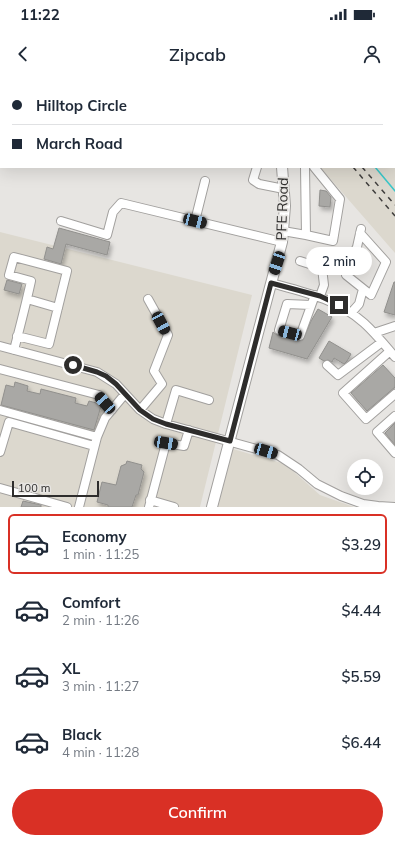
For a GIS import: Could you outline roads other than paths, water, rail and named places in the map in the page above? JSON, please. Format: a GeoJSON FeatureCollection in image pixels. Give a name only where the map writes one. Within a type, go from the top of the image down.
{"type":"FeatureCollection","features":[{"type":"Feature","properties":{"kind":"main road","name":"PFE Road"},"geometry":{"type":"LineString","coordinates":[[215,506],[230,441],[282,242],[284,231],[284,170]]}},
{"type":"Feature","properties":{"kind":"street"},"geometry":{"type":"LineString","coordinates":[[257,168],[253,180],[260,184],[284,189]]}},
{"type":"Feature","properties":{"kind":"street"},"geometry":{"type":"LineString","coordinates":[[305,168],[306,235]]}},
{"type":"Feature","properties":{"kind":"street"},"geometry":{"type":"LineString","coordinates":[[284,231],[333,241],[340,199],[315,168]]}},
{"type":"Feature","properties":{"kind":"street"},"geometry":{"type":"LineString","coordinates":[[195,221],[205,181]]}},
{"type":"Feature","properties":{"kind":"street"},"geometry":{"type":"LineString","coordinates":[[61,221],[107,235],[113,212],[121,203],[282,242]]}},
{"type":"Feature","properties":{"kind":"street"},"geometry":{"type":"LineString","coordinates":[[361,231],[386,262],[371,295],[363,289],[346,275],[348,266],[357,247],[361,231]]}},
{"type":"Feature","properties":{"kind":"street"},"geometry":{"type":"LineString","coordinates":[[14,350],[17,336],[31,281],[9,275],[14,257],[67,271],[49,344],[17,336]]}},
{"type":"Feature","properties":{"kind":"street"},"geometry":{"type":"LineString","coordinates":[[300,261],[322,268],[324,285],[312,305],[300,336],[279,330],[287,304],[312,305]]}},
{"type":"Feature","properties":{"kind":"street"},"geometry":{"type":"LineString","coordinates":[[271,283],[318,296],[339,305],[365,324],[392,354],[343,393],[366,419],[395,394]]}},
{"type":"Feature","properties":{"kind":"street"},"geometry":{"type":"LineString","coordinates":[[351,313],[360,304],[363,289]]}},
{"type":"Feature","properties":{"kind":"street"},"geometry":{"type":"LineString","coordinates":[[27,299],[58,308]]}},
{"type":"Feature","properties":{"kind":"street"},"geometry":{"type":"LineString","coordinates":[[140,410],[162,384],[154,371],[168,335],[148,299]]}},
{"type":"Feature","properties":{"kind":"street"},"geometry":{"type":"LineString","coordinates":[[374,333],[395,326]]}},
{"type":"Feature","properties":{"kind":"street"},"geometry":{"type":"LineString","coordinates":[[327,365],[338,376],[382,342]]}},
{"type":"Feature","properties":{"kind":"street"},"geometry":{"type":"LineString","coordinates":[[0,356],[1,346],[97,372],[116,384],[140,410],[153,419],[166,424],[278,455],[317,484],[341,496],[363,504],[395,507]]}},
{"type":"Feature","properties":{"kind":"street"},"geometry":{"type":"LineString","coordinates":[[0,369],[99,395],[112,410]]}},
{"type":"Feature","properties":{"kind":"street"},"geometry":{"type":"LineString","coordinates":[[166,424],[176,390],[209,400]]}},
{"type":"Feature","properties":{"kind":"street"},"geometry":{"type":"LineString","coordinates":[[79,507],[97,437],[105,418],[126,394]]}},
{"type":"Feature","properties":{"kind":"street"},"geometry":{"type":"LineString","coordinates":[[0,410],[97,437]]}},
{"type":"Feature","properties":{"kind":"street"},"geometry":{"type":"LineString","coordinates":[[395,416],[377,432],[395,453]]}},
{"type":"Feature","properties":{"kind":"street"},"geometry":{"type":"LineString","coordinates":[[0,452],[8,422],[94,446]]}},
{"type":"Feature","properties":{"kind":"street"},"geometry":{"type":"LineString","coordinates":[[174,507],[150,504],[166,443],[184,446],[189,430]]}},
{"type":"Feature","properties":{"kind":"street"},"geometry":{"type":"LineString","coordinates":[[0,488],[66,507]]}},
{"type":"Feature","properties":{"kind":"waterway"},"geometry":{"type":"LineString","coordinates":[[376,168],[395,191]]}},
{"type":"Feature","properties":{"kind":"railway"},"geometry":{"type":"LineString","coordinates":[[354,168],[395,216]]}},
{"type":"Feature","properties":{"kind":"railway"},"geometry":{"type":"LineString","coordinates":[[363,168],[395,205]]}}]}
